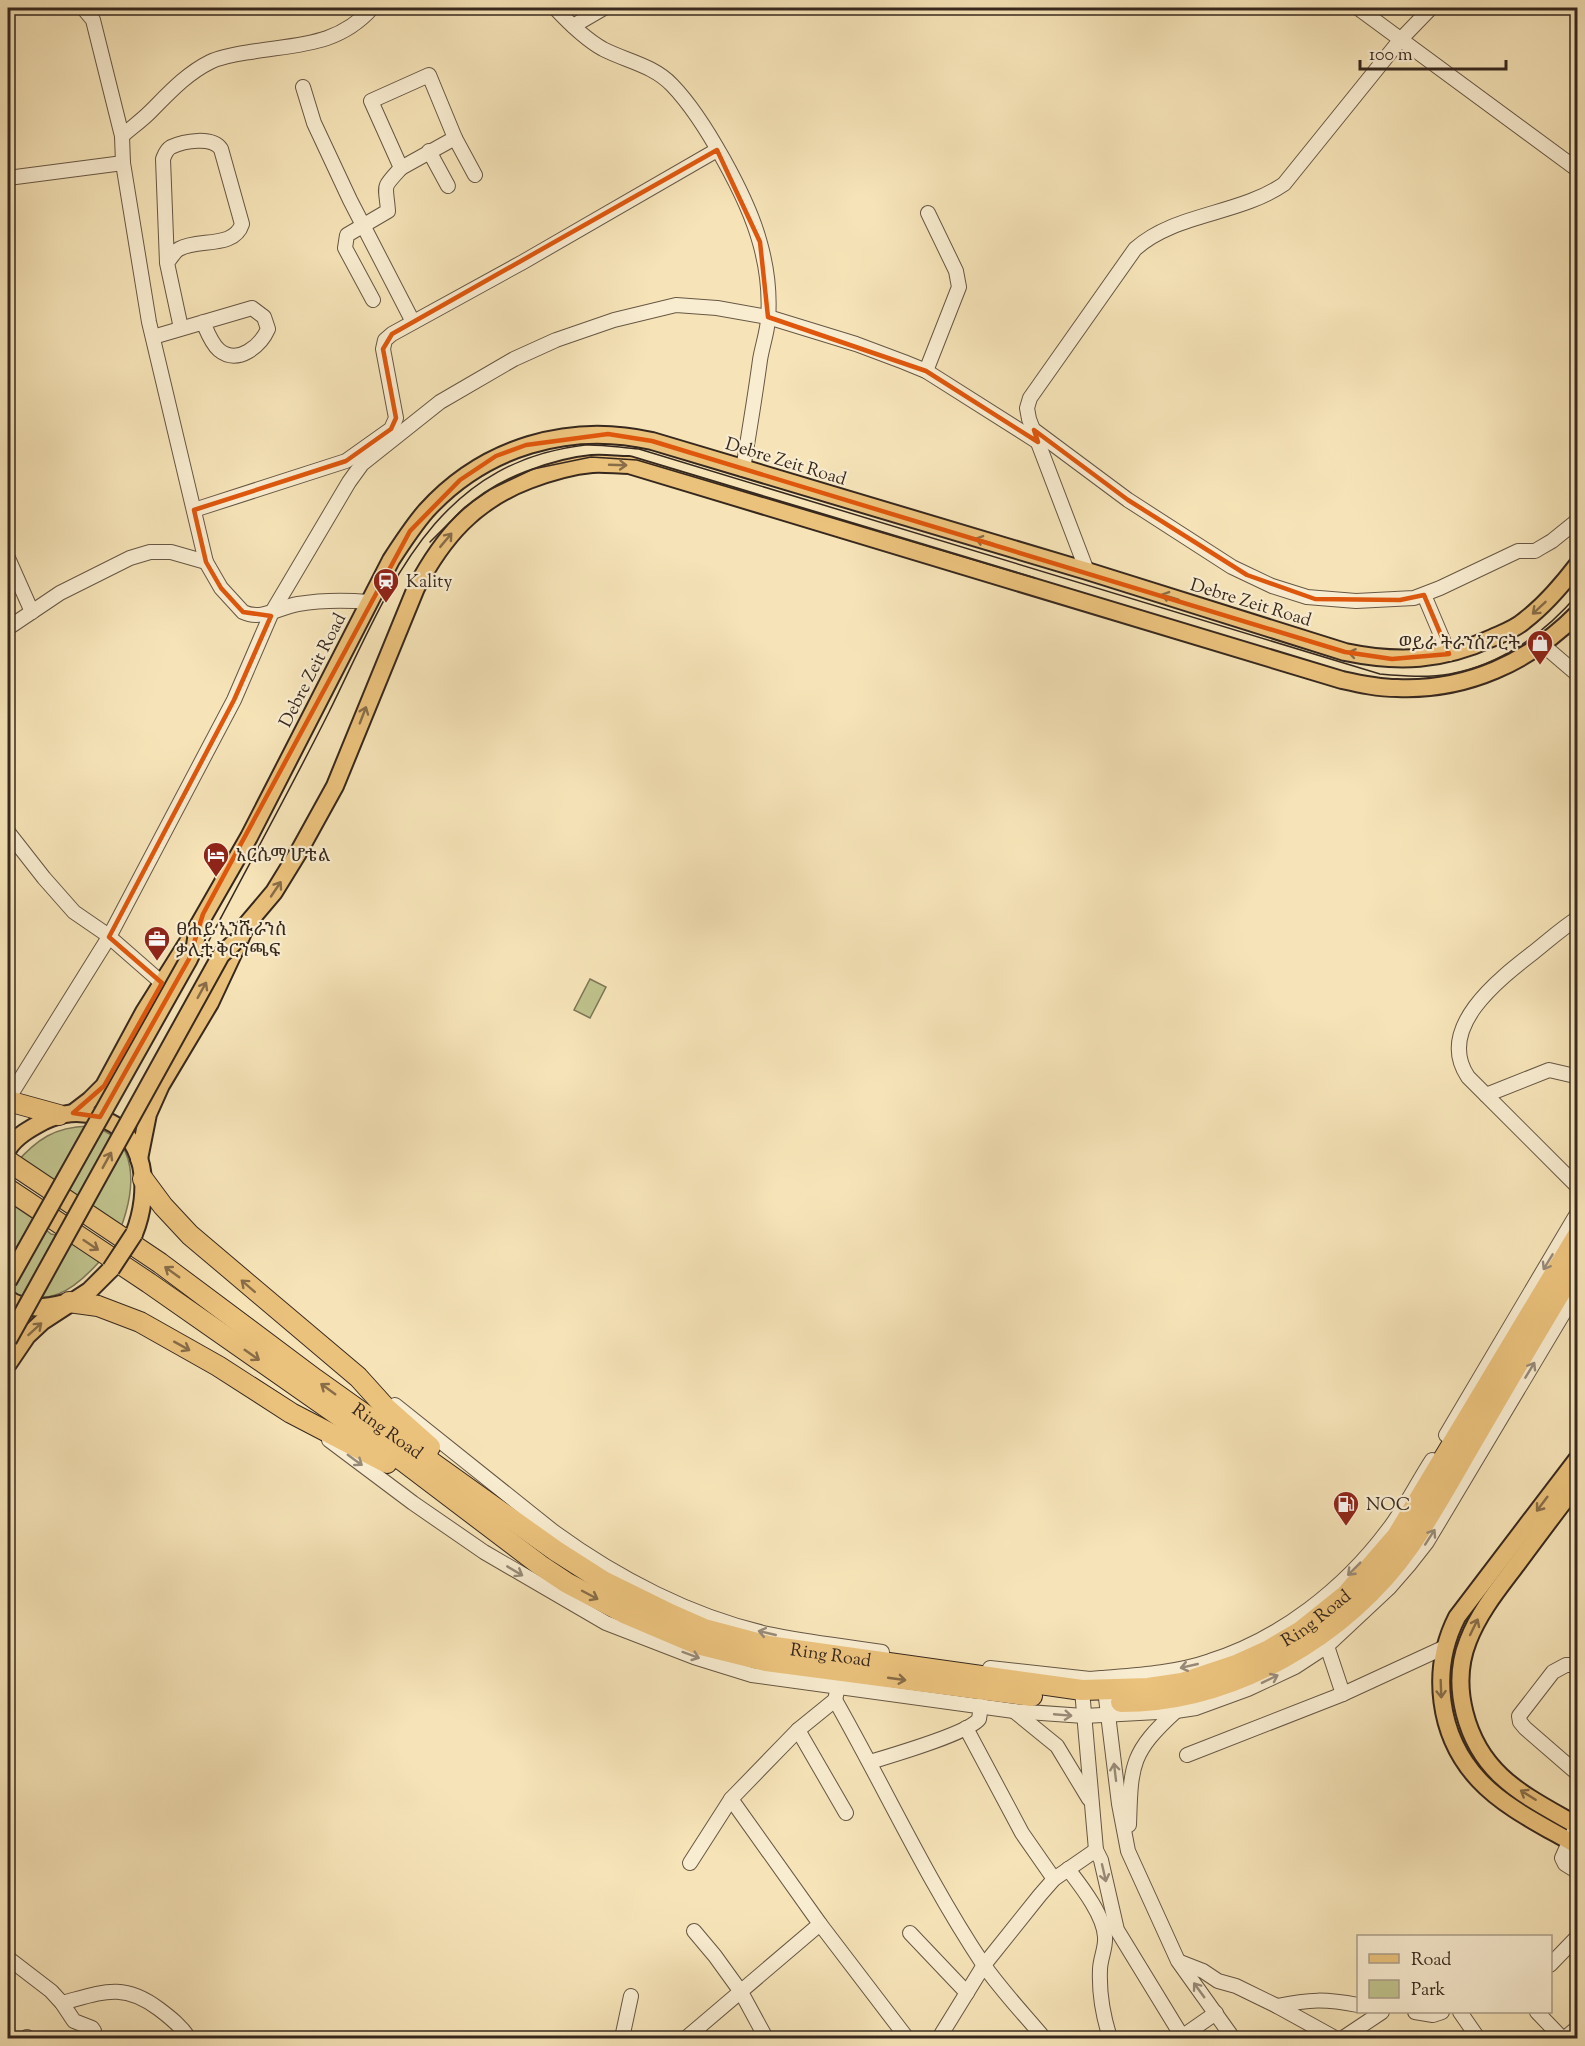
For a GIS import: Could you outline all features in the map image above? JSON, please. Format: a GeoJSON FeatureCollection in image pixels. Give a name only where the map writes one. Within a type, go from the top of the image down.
{"type":"FeatureCollection","features":[{"type":"Feature","properties":{"kind":"highway"},"geometry":{"type":"LineString","coordinates":[[8,1100],[66,1114]]}},
{"type":"Feature","properties":{"kind":"highway","name":"Ring Road"},"geometry":{"type":"LineString","coordinates":[[8,1152],[315,1379],[603,1581],[670,1614],[713,1631],[768,1646],[1083,1703]]}},
{"type":"Feature","properties":{"kind":"highway"},"geometry":{"type":"LineString","coordinates":[[143,1179],[190,1235],[358,1377],[400,1422],[498,1502],[513,1520]]}},
{"type":"Feature","properties":{"kind":"highway","name":"Ring Road"},"geometry":{"type":"LineString","coordinates":[[8,1189],[178,1303],[395,1455],[540,1565],[567,1583],[624,1613],[698,1644],[766,1661],[1083,1703],[1150,1702],[1185,1696],[1241,1678],[1276,1662],[1308,1643],[1364,1597],[1410,1546],[1578,1263]]}},
{"type":"Feature","properties":{"kind":"highway","name":"Ring Road"},"geometry":{"type":"LineString","coordinates":[[1106,1702],[1148,1688],[1182,1683],[1236,1665],[1269,1650],[1301,1631],[1346,1595],[1397,1536],[1578,1235]]}},
{"type":"Feature","properties":{"kind":"highway"},"geometry":{"type":"LineString","coordinates":[[69,1302],[98,1306],[140,1322],[218,1366],[291,1413],[360,1447],[459,1504]]}},
{"type":"Feature","properties":{"kind":"main road","name":"Debre Zeit Road"},"geometry":{"type":"LineString","coordinates":[[198,926],[249,837],[392,560],[427,510],[469,474],[496,456],[525,446],[571,436],[608,434],[652,441],[1087,571],[1345,652],[1392,659],[1416,659],[1449,654],[1473,647],[1523,622],[1547,601],[1578,564]]}},
{"type":"Feature","properties":{"kind":"main road"},"geometry":{"type":"LineString","coordinates":[[139,1159],[147,1114],[161,1085],[210,1003],[247,924],[280,883],[335,786],[416,588],[436,552],[466,518],[492,497],[527,480],[569,467],[593,464],[629,465],[1342,680],[1377,687],[1416,688],[1491,673],[1543,645],[1578,613]]}},
{"type":"Feature","properties":{"kind":"main road"},"geometry":{"type":"LineString","coordinates":[[8,1152],[26,1132],[90,1101],[104,1086],[144,1012],[198,926]]}},
{"type":"Feature","properties":{"kind":"main road"},"geometry":{"type":"LineString","coordinates":[[8,1281],[189,959],[195,946],[198,926]]}},
{"type":"Feature","properties":{"kind":"main road"},"geometry":{"type":"LineString","coordinates":[[8,1340],[220,955],[242,936]]}},
{"type":"Feature","properties":{"kind":"main road"},"geometry":{"type":"LineString","coordinates":[[8,1364],[27,1336],[69,1302],[89,1291],[111,1269],[134,1234],[139,1221],[143,1200],[143,1179],[139,1159],[127,1133],[112,1121],[89,1114],[66,1114]]}},
{"type":"Feature","properties":{"kind":"main road"},"geometry":{"type":"LineString","coordinates":[[8,1299],[31,1307],[48,1307],[69,1302]]}},
{"type":"Feature","properties":{"kind":"main road"},"geometry":{"type":"LineString","coordinates":[[1573,1843],[1501,1800],[1478,1780],[1461,1755],[1452,1736],[1442,1706],[1441,1672],[1450,1630],[1465,1606],[1578,1458]]}},
{"type":"Feature","properties":{"kind":"main road"},"geometry":{"type":"LineString","coordinates":[[1577,1824],[1515,1787],[1490,1764],[1477,1745],[1467,1723],[1460,1687],[1467,1642],[1482,1613],[1578,1483]]}},
{"type":"Feature","properties":{"kind":"street"},"geometry":{"type":"LineString","coordinates":[[83,8],[93,21],[122,136],[123,163],[153,337],[206,562],[221,588],[243,612],[261,615],[295,604],[317,601],[369,602]]}},
{"type":"Feature","properties":{"kind":"street"},"geometry":{"type":"LineString","coordinates":[[122,136],[149,113],[178,83],[209,62],[237,54],[336,36],[357,24],[372,8]]}},
{"type":"Feature","properties":{"kind":"street"},"geometry":{"type":"LineString","coordinates":[[555,8],[573,26],[605,50],[641,64],[671,84],[699,120],[717,150],[742,199],[760,242],[767,272],[768,316],[743,469]]}},
{"type":"Feature","properties":{"kind":"street"},"geometry":{"type":"LineString","coordinates":[[573,26],[604,8]]}},
{"type":"Feature","properties":{"kind":"street"},"geometry":{"type":"LineString","coordinates":[[1358,8],[1578,170]]}},
{"type":"Feature","properties":{"kind":"street"},"geometry":{"type":"LineString","coordinates":[[1087,571],[1036,436],[1027,408],[1030,398],[1135,249],[1154,234],[1264,197],[1284,184],[1401,39],[1431,8]]}},
{"type":"Feature","properties":{"kind":"street"},"geometry":{"type":"LineString","coordinates":[[402,168],[372,102],[373,99],[429,75],[454,138],[475,175]]}},
{"type":"Feature","properties":{"kind":"street"},"geometry":{"type":"LineString","coordinates":[[303,87],[314,123],[413,322]]}},
{"type":"Feature","properties":{"kind":"street"},"geometry":{"type":"LineString","coordinates":[[373,300],[345,248],[347,235],[388,211],[384,188],[386,183],[402,168],[454,138]]}},
{"type":"Feature","properties":{"kind":"street"},"geometry":{"type":"LineString","coordinates":[[167,263],[179,249],[231,238],[239,231],[242,224],[221,148],[214,142],[205,140],[171,147],[165,152],[163,159],[167,263],[181,328]]}},
{"type":"Feature","properties":{"kind":"street"},"geometry":{"type":"LineString","coordinates":[[194,510],[345,461],[391,429],[396,418],[383,349],[385,340],[392,334],[523,262],[717,150]]}},
{"type":"Feature","properties":{"kind":"street"},"geometry":{"type":"LineString","coordinates":[[429,151],[448,186]]}},
{"type":"Feature","properties":{"kind":"street"},"geometry":{"type":"LineString","coordinates":[[8,178],[123,163]]}},
{"type":"Feature","properties":{"kind":"street"},"geometry":{"type":"LineString","coordinates":[[926,371],[959,287],[956,271],[927,213]]}},
{"type":"Feature","properties":{"kind":"street"},"geometry":{"type":"LineString","coordinates":[[8,1100],[109,937],[234,700],[272,612],[349,482],[362,464],[440,402],[514,359],[556,340],[614,320],[676,305],[717,308],[768,316],[856,344],[926,371],[1036,436],[1128,500],[1247,575],[1298,595],[1315,598],[1400,600],[1424,595],[1518,551],[1540,548],[1578,520]]}},
{"type":"Feature","properties":{"kind":"street"},"geometry":{"type":"LineString","coordinates":[[153,337],[181,328],[252,308],[264,317],[268,329],[263,340],[251,350],[241,355],[229,355],[220,351],[216,346],[203,322]]}},
{"type":"Feature","properties":{"kind":"street"},"geometry":{"type":"LineString","coordinates":[[345,461],[362,464]]}},
{"type":"Feature","properties":{"kind":"street"},"geometry":{"type":"LineString","coordinates":[[8,628],[83,580],[130,558],[150,552],[171,552],[206,562]]}},
{"type":"Feature","properties":{"kind":"street"},"geometry":{"type":"LineString","coordinates":[[8,558],[32,612]]}},
{"type":"Feature","properties":{"kind":"street"},"geometry":{"type":"LineString","coordinates":[[1424,595],[1449,654]]}},
{"type":"Feature","properties":{"kind":"street"},"geometry":{"type":"LineString","coordinates":[[1543,645],[1578,675]]}},
{"type":"Feature","properties":{"kind":"street"},"geometry":{"type":"LineString","coordinates":[[8,832],[44,879],[74,912],[109,937],[162,983]]}},
{"type":"Feature","properties":{"kind":"street"},"geometry":{"type":"LineString","coordinates":[[1577,920],[1491,986],[1467,1020],[1458,1044],[1460,1062],[1468,1077],[1578,1187]]}},
{"type":"Feature","properties":{"kind":"street"},"geometry":{"type":"LineString","coordinates":[[1486,1095],[1549,1070],[1575,1076]]}},
{"type":"Feature","properties":{"kind":"street"},"geometry":{"type":"LineString","coordinates":[[358,1377],[576,1548],[638,1584],[682,1606],[768,1634],[957,1664],[1090,1679],[1169,1671],[1209,1662],[1249,1645],[1290,1622],[1333,1589],[1370,1553],[1400,1512],[1578,1212]]}},
{"type":"Feature","properties":{"kind":"street"},"geometry":{"type":"LineString","coordinates":[[1233,2038],[1178,1961],[1128,1851],[1119,1804],[1106,1702],[1176,1711],[1196,1708],[1248,1689],[1296,1666],[1327,1646],[1389,1588],[1426,1542],[1578,1290]]}},
{"type":"Feature","properties":{"kind":"street"},"geometry":{"type":"LineString","coordinates":[[291,1413],[484,1552],[606,1623],[694,1657],[752,1675],[836,1694],[981,1706],[1014,1711],[1083,1703],[1096,1850],[1101,1860],[1111,1933],[1100,1968],[1100,1992],[1104,2019],[1110,2038]]}},
{"type":"Feature","properties":{"kind":"street"},"geometry":{"type":"LineString","coordinates":[[1327,1646],[1343,1694]]}},
{"type":"Feature","properties":{"kind":"street"},"geometry":{"type":"LineString","coordinates":[[1187,1755],[1343,1694],[1445,1647]]}},
{"type":"Feature","properties":{"kind":"street"},"geometry":{"type":"LineString","coordinates":[[1578,1665],[1566,1665],[1553,1672],[1519,1716],[1525,1728],[1578,1774]]}},
{"type":"Feature","properties":{"kind":"street"},"geometry":{"type":"LineString","coordinates":[[690,1863],[731,1799],[836,1694]]}},
{"type":"Feature","properties":{"kind":"street"},"geometry":{"type":"LineString","coordinates":[[836,1694],[921,1862],[984,1965],[1044,2038]]}},
{"type":"Feature","properties":{"kind":"street"},"geometry":{"type":"LineString","coordinates":[[870,1762],[919,1747],[976,1723],[981,1706]]}},
{"type":"Feature","properties":{"kind":"street"},"geometry":{"type":"LineString","coordinates":[[1014,1711],[1057,1746],[1092,1804]]}},
{"type":"Feature","properties":{"kind":"street"},"geometry":{"type":"LineString","coordinates":[[1128,1851],[1131,1770],[1142,1747],[1157,1728],[1176,1711]]}},
{"type":"Feature","properties":{"kind":"street"},"geometry":{"type":"LineString","coordinates":[[966,1728],[1022,1833],[1054,1879]]}},
{"type":"Feature","properties":{"kind":"street"},"geometry":{"type":"LineString","coordinates":[[798,1731],[846,1813]]}},
{"type":"Feature","properties":{"kind":"street"},"geometry":{"type":"LineString","coordinates":[[731,1799],[820,1924],[907,2038]]}},
{"type":"Feature","properties":{"kind":"street"},"geometry":{"type":"LineString","coordinates":[[1577,1824],[1573,1843],[1562,1858],[1565,1864],[1578,1872]]}},
{"type":"Feature","properties":{"kind":"street"},"geometry":{"type":"LineString","coordinates":[[939,2038],[984,1965],[1054,1879],[1096,1850]]}},
{"type":"Feature","properties":{"kind":"street"},"geometry":{"type":"LineString","coordinates":[[1068,1869],[1181,2038],[1216,2013]]}},
{"type":"Feature","properties":{"kind":"street"},"geometry":{"type":"LineString","coordinates":[[686,2038],[820,1924]]}},
{"type":"Feature","properties":{"kind":"street"},"geometry":{"type":"LineString","coordinates":[[694,1931],[741,1992],[766,2038]]}},
{"type":"Feature","properties":{"kind":"street"},"geometry":{"type":"LineString","coordinates":[[910,1933],[967,1993]]}},
{"type":"Feature","properties":{"kind":"street"},"geometry":{"type":"LineString","coordinates":[[1552,1964],[1578,1936]]}},
{"type":"Feature","properties":{"kind":"street"},"geometry":{"type":"LineString","coordinates":[[8,1958],[51,1991],[74,2022],[92,2028],[94,2038]]}},
{"type":"Feature","properties":{"kind":"street"},"geometry":{"type":"LineString","coordinates":[[1178,1961],[1277,2006],[1335,2038]]}},
{"type":"Feature","properties":{"kind":"street"},"geometry":{"type":"LineString","coordinates":[[62,2003],[103,1992],[121,1991],[135,1994],[172,2018],[189,2038]]}},
{"type":"Feature","properties":{"kind":"street"},"geometry":{"type":"LineString","coordinates":[[622,2038],[631,1996]]}},
{"type":"Feature","properties":{"kind":"street"},"geometry":{"type":"LineString","coordinates":[[1277,2006],[1307,2000],[1330,2000],[1357,2005]]}},
{"type":"Feature","properties":{"kind":"street"},"geometry":{"type":"LineString","coordinates":[[1343,2038],[1380,2013]]}},
{"type":"Feature","properties":{"kind":"street"},"geometry":{"type":"LineString","coordinates":[[1421,2013],[1433,2015],[1439,2013]]}},
{"type":"Feature","properties":{"kind":"street"},"geometry":{"type":"LineString","coordinates":[[1461,2013],[1476,2038]]}},
{"type":"Feature","properties":{"kind":"street"},"geometry":{"type":"LineString","coordinates":[[1538,2013],[1564,2038],[1578,2027]]}},
{"type":"Feature","properties":{"kind":"highlighted area"},"geometry":{"type":"Polygon","coordinates":[[[717,150],[760,242],[768,317],[926,371],[1038,442],[1034,430],[1128,500],[1247,575],[1315,599],[1400,600],[1424,595],[1449,654],[1392,659],[1345,652],[652,441],[608,434],[526,445],[496,456],[460,480],[410,531],[203,914],[189,959],[100,1117],[73,1113],[104,1086],[162,983],[109,937],[234,700],[271,616],[243,612],[221,588],[206,562],[194,510],[346,461],[391,429],[396,418],[383,349],[392,334],[717,150]]]}},
{"type":"Feature","properties":{"kind":"green space"},"geometry":{"type":"Polygon","coordinates":[[[590,979],[606,987],[590,1018],[574,1010],[590,979]]]}},
{"type":"Feature","properties":{"kind":"green space"},"geometry":{"type":"Polygon","coordinates":[[[88,1126],[105,1132],[118,1141],[126,1153],[131,1183],[120,1230],[15,1164],[47,1136],[66,1129],[88,1126]]]}},
{"type":"Feature","properties":{"kind":"green space"},"geometry":{"type":"Polygon","coordinates":[[[8,1202],[51,1234],[65,1237],[99,1262],[79,1282],[58,1294],[36,1298],[8,1292],[8,1202]]]}},
{"type":"Feature","properties":{"kind":"tram line"},"geometry":{"type":"LineString","coordinates":[[204,950],[314,742],[395,580],[421,541],[452,506],[488,478],[532,457],[585,445],[639,449],[1380,674],[1441,675],[1469,670],[1487,663],[1521,645],[1536,634],[1578,594]]}},
{"type":"Feature","properties":{"kind":"tram line"},"geometry":{"type":"LineString","coordinates":[[430,542],[465,507],[491,489],[533,469],[591,457],[637,460],[1035,578]]}},
{"type":"Feature","properties":{"kind":"place","name":"Kality"},"geometry":{"type":"Point","coordinates":[386,604]}},
{"type":"Feature","properties":{"kind":"place","name":"ወይራ ትራንስፖርት"},"geometry":{"type":"Point","coordinates":[1540,666]}},
{"type":"Feature","properties":{"kind":"place","name":"አርሴማ ሆቴል"},"geometry":{"type":"Point","coordinates":[216,878]}},
{"type":"Feature","properties":{"kind":"place","name":"ፀሐይ ኢንሹራንስ ቃሊቲ ቅርንጫፍ"},"geometry":{"type":"Point","coordinates":[157,962]}},
{"type":"Feature","properties":{"kind":"place","name":"NOC"},"geometry":{"type":"Point","coordinates":[1346,1527]}}]}
